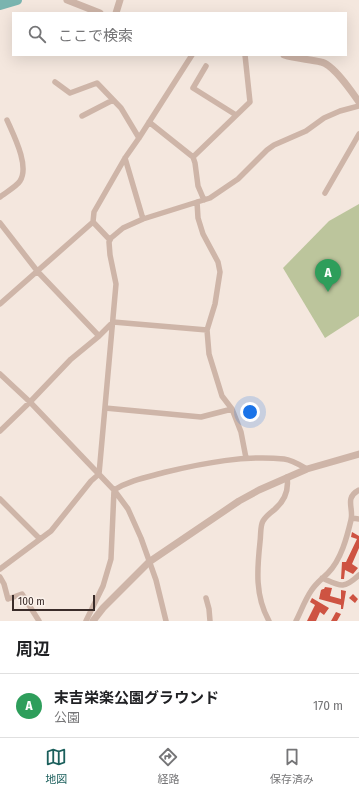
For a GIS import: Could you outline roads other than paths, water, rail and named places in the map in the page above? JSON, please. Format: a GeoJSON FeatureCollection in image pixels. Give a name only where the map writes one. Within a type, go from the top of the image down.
{"type":"FeatureCollection","features":[{"type":"Feature","properties":{"kind":"street"},"geometry":{"type":"LineString","coordinates":[[68,0],[98,12]]}},
{"type":"Feature","properties":{"kind":"street"},"geometry":{"type":"LineString","coordinates":[[116,12],[120,0]]}},
{"type":"Feature","properties":{"kind":"street"},"geometry":{"type":"LineString","coordinates":[[0,304],[93,222],[96,207],[125,158],[191,56]]}},
{"type":"Feature","properties":{"kind":"street"},"geometry":{"type":"LineString","coordinates":[[193,157],[250,102],[245,56]]}},
{"type":"Feature","properties":{"kind":"street"},"geometry":{"type":"LineString","coordinates":[[287,56],[323,62],[345,81],[359,102]]}},
{"type":"Feature","properties":{"kind":"street"},"geometry":{"type":"LineString","coordinates":[[206,66],[193,88],[236,115]]}},
{"type":"Feature","properties":{"kind":"street"},"geometry":{"type":"LineString","coordinates":[[55,82],[70,93],[97,83],[121,108],[139,138]]}},
{"type":"Feature","properties":{"kind":"street"},"geometry":{"type":"LineString","coordinates":[[82,116],[114,100]]}},
{"type":"Feature","properties":{"kind":"street"},"geometry":{"type":"LineString","coordinates":[[0,569],[51,531],[91,481],[99,474],[116,284],[110,255],[110,240],[123,228],[143,219],[204,200],[218,193],[238,179],[274,145],[306,131],[324,118],[340,111],[359,106]]}},
{"type":"Feature","properties":{"kind":"street"},"geometry":{"type":"LineString","coordinates":[[0,197],[20,181],[23,169],[20,152],[6,120]]}},
{"type":"Feature","properties":{"kind":"street"},"geometry":{"type":"LineString","coordinates":[[149,122],[193,157],[198,186],[204,200]]}},
{"type":"Feature","properties":{"kind":"street"},"geometry":{"type":"LineString","coordinates":[[325,193],[359,134]]}},
{"type":"Feature","properties":{"kind":"street"},"geometry":{"type":"LineString","coordinates":[[125,158],[143,219]]}},
{"type":"Feature","properties":{"kind":"street"},"geometry":{"type":"LineString","coordinates":[[197,202],[198,218],[203,234],[218,262],[220,272],[215,304],[207,330],[209,354],[222,396],[232,409],[241,432],[246,458]]}},
{"type":"Feature","properties":{"kind":"street"},"geometry":{"type":"LineString","coordinates":[[93,222],[110,240]]}},
{"type":"Feature","properties":{"kind":"street"},"geometry":{"type":"LineString","coordinates":[[0,223],[38,272],[99,336]]}},
{"type":"Feature","properties":{"kind":"street"},"geometry":{"type":"LineString","coordinates":[[0,430],[30,402],[71,359],[99,336],[113,322],[207,330]]}},
{"type":"Feature","properties":{"kind":"street"},"geometry":{"type":"LineString","coordinates":[[0,374],[30,402],[99,474],[114,490],[128,509],[141,538],[156,580],[166,621]]}},
{"type":"Feature","properties":{"kind":"street"},"geometry":{"type":"LineString","coordinates":[[105,408],[201,417],[232,409]]}},
{"type":"Feature","properties":{"kind":"street"},"geometry":{"type":"LineString","coordinates":[[93,621],[121,589],[149,562],[239,501],[259,490],[307,469],[359,454]]}},
{"type":"Feature","properties":{"kind":"street"},"geometry":{"type":"LineString","coordinates":[[114,490],[122,485],[143,477],[191,466],[246,458],[286,459],[307,469]]}},
{"type":"Feature","properties":{"kind":"street"},"geometry":{"type":"LineString","coordinates":[[268,621],[260,601],[258,583],[262,524],[267,516],[284,500],[288,485],[287,477]]}},
{"type":"Feature","properties":{"kind":"street"},"geometry":{"type":"LineString","coordinates":[[86,621],[104,586],[111,559],[114,490]]}},
{"type":"Feature","properties":{"kind":"street"},"geometry":{"type":"LineString","coordinates":[[296,621],[311,591],[332,568],[339,556],[352,518],[350,502],[351,497],[359,490]]}},
{"type":"Feature","properties":{"kind":"street"},"geometry":{"type":"LineString","coordinates":[[0,499],[40,539]]}},
{"type":"Feature","properties":{"kind":"street"},"geometry":{"type":"LineString","coordinates":[[352,518],[359,519]]}},
{"type":"Feature","properties":{"kind":"street"},"geometry":{"type":"LineString","coordinates":[[322,578],[340,586],[345,585],[359,575]]}},
{"type":"Feature","properties":{"kind":"street"},"geometry":{"type":"LineString","coordinates":[[0,577],[4,584],[8,599],[22,594],[39,621]]}},
{"type":"Feature","properties":{"kind":"street"},"geometry":{"type":"LineString","coordinates":[[206,598],[210,621]]}},
{"type":"Feature","properties":{"kind":"waterway"},"geometry":{"type":"LineString","coordinates":[[0,5],[17,0]]}},
{"type":"Feature","properties":{"kind":"place","name":"末吉栄楽公園グラウンド"},"geometry":{"type":"Point","coordinates":[328,292]}}]}
